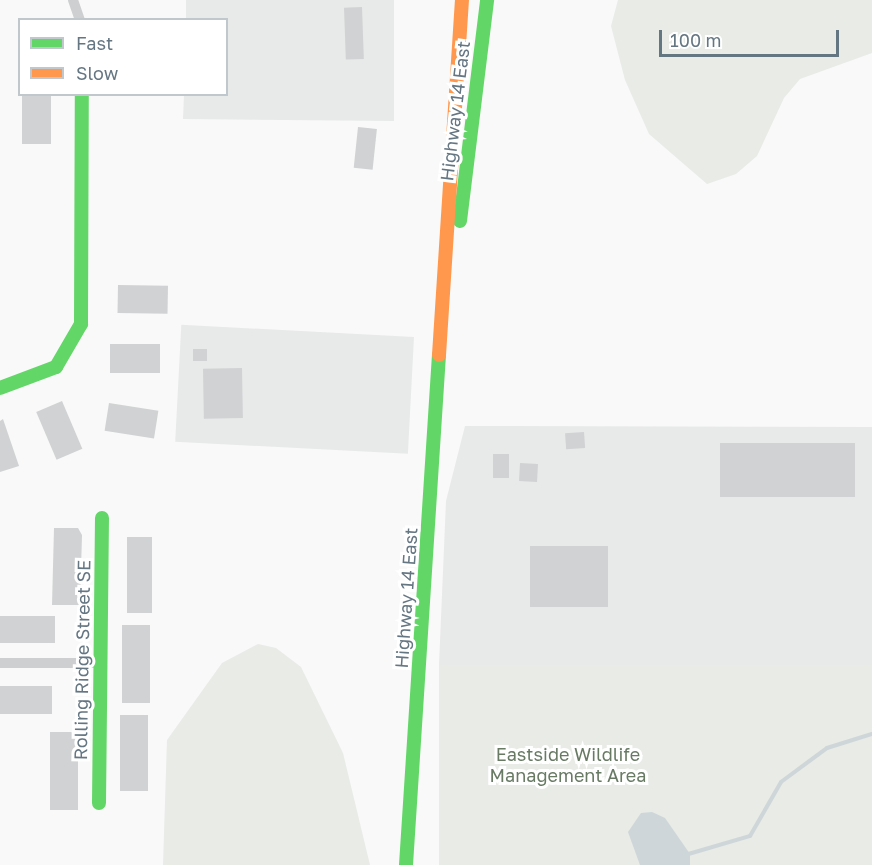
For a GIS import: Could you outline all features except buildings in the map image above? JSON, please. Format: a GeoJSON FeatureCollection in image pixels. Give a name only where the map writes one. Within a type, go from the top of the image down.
{"type":"FeatureCollection","features":[{"type":"Feature","properties":{"kind":"main road","name":"Highway 14 East"},"geometry":{"type":"LineString","coordinates":[[406,865],[443,333],[462,0]]}},
{"type":"Feature","properties":{"kind":"main road","name":"Highway 14 East"},"geometry":{"type":"LineString","coordinates":[[443,333],[488,0]]}},
{"type":"Feature","properties":{"kind":"main road"},"geometry":{"type":"LineString","coordinates":[[0,388],[56,367],[81,324],[82,96]]}},
{"type":"Feature","properties":{"kind":"main road","name":"Rolling Ridge Street SE"},"geometry":{"type":"LineString","coordinates":[[99,803],[102,518]]}},
{"type":"Feature","properties":{"kind":"street"},"geometry":{"type":"LineString","coordinates":[[73,0],[79,18]]}},
{"type":"Feature","properties":{"kind":"street"},"geometry":{"type":"LineString","coordinates":[[0,663],[100,663]]}},
{"type":"Feature","properties":{"kind":"shaded area"},"geometry":{"type":"Polygon","coordinates":[[[186,0],[394,0],[394,121],[183,119],[184,96],[228,96],[228,18],[186,18],[186,0]]]}},
{"type":"Feature","properties":{"kind":"shaded area"},"geometry":{"type":"Polygon","coordinates":[[[181,325],[414,337],[408,454],[175,442],[181,325]]]}},
{"type":"Feature","properties":{"kind":"shaded area"},"geometry":{"type":"Polygon","coordinates":[[[465,426],[872,427],[872,667],[439,665],[446,501],[465,426]]]}},
{"type":"Feature","properties":{"kind":"shaded area"},"geometry":{"type":"Polygon","coordinates":[[[652,812],[665,818],[690,854],[690,865],[640,865],[628,832],[641,813],[652,812]]]}},
{"type":"Feature","properties":{"kind":"green space"},"geometry":{"type":"Polygon","coordinates":[[[618,0],[872,0],[872,53],[800,79],[784,98],[757,156],[736,174],[707,184],[649,134],[625,80],[611,26],[618,0]]]}},
{"type":"Feature","properties":{"kind":"green space"},"geometry":{"type":"Polygon","coordinates":[[[258,644],[276,648],[301,667],[343,753],[370,865],[163,865],[167,740],[222,663],[258,644]]]}},
{"type":"Feature","properties":{"kind":"green space","name":"Eastside Wildlife Management Area"},"geometry":{"type":"Polygon","coordinates":[[[439,665],[872,665],[872,865],[439,865],[439,665]]]}},
{"type":"Feature","properties":{"kind":"waterway"},"geometry":{"type":"LineString","coordinates":[[685,855],[750,836],[781,782],[827,748],[872,734]]}},
{"type":"Feature","properties":{"kind":"traffic: fast"},"geometry":{"type":"LineString","coordinates":[[460,221],[487,0]]}},
{"type":"Feature","properties":{"kind":"traffic: fast"},"geometry":{"type":"LineString","coordinates":[[0,388],[56,367],[81,324],[82,96]]}},
{"type":"Feature","properties":{"kind":"traffic: fast"},"geometry":{"type":"LineString","coordinates":[[406,865],[439,355]]}},
{"type":"Feature","properties":{"kind":"traffic: fast"},"geometry":{"type":"LineString","coordinates":[[99,803],[102,518]]}},
{"type":"Feature","properties":{"kind":"traffic: slow"},"geometry":{"type":"LineString","coordinates":[[439,355],[462,0]]}}]}
